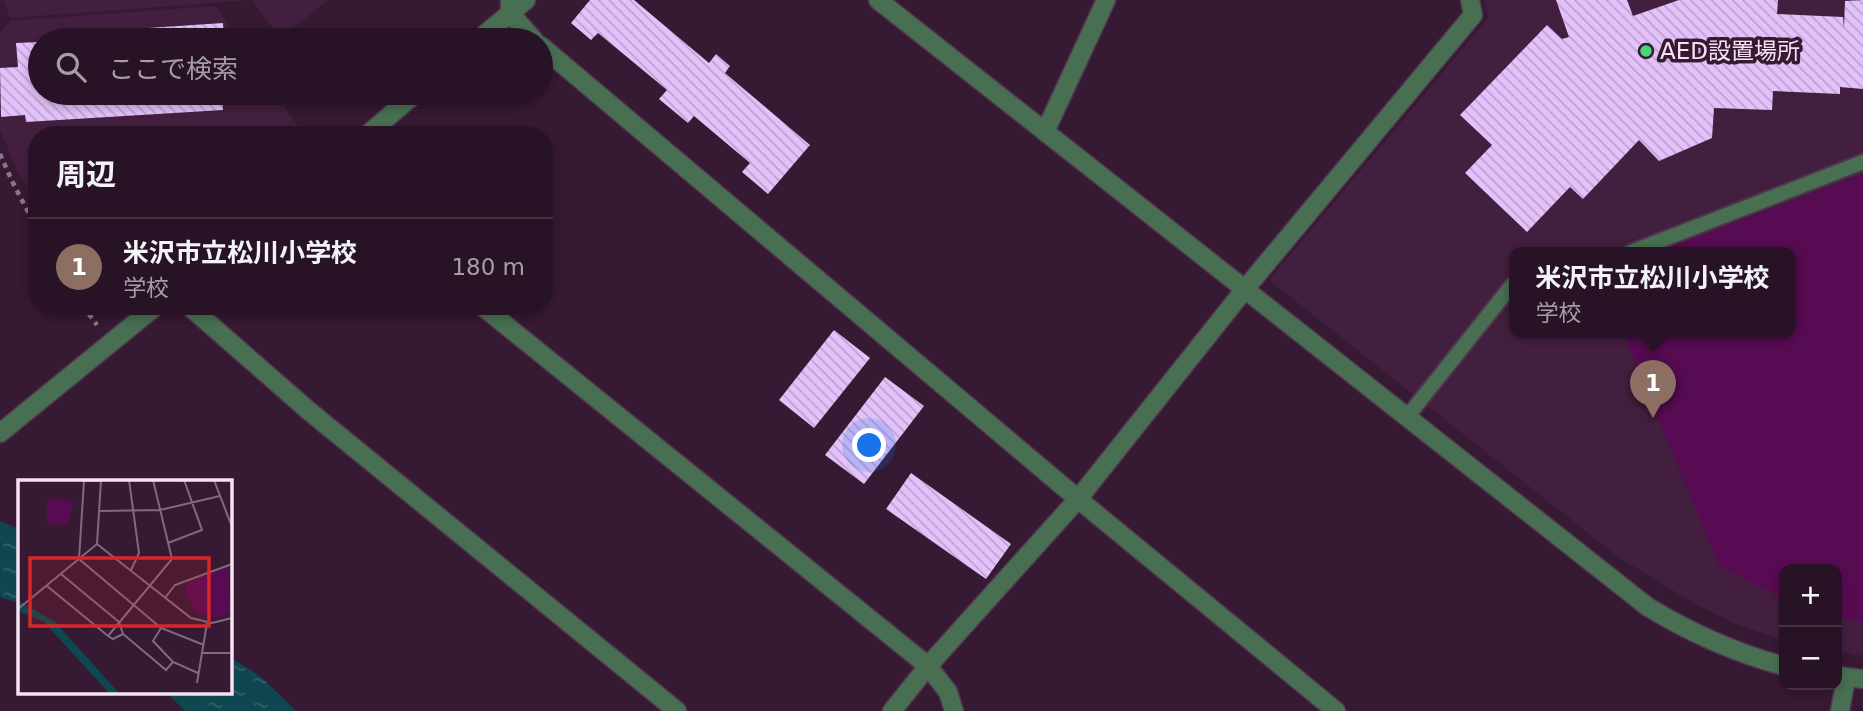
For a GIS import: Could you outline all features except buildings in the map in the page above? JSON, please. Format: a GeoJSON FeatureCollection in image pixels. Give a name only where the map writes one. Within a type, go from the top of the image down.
{"type":"FeatureCollection","features":[{"type":"Feature","properties":{"kind":"street"},"geometry":{"type":"LineString","coordinates":[[490,28],[510,7],[526,0]]}},
{"type":"Feature","properties":{"kind":"street"},"geometry":{"type":"LineString","coordinates":[[878,0],[1648,607],[1721,646],[1779,665]]}},
{"type":"Feature","properties":{"kind":"street"},"geometry":{"type":"LineString","coordinates":[[1045,132],[1106,0]]}},
{"type":"Feature","properties":{"kind":"street"},"geometry":{"type":"LineString","coordinates":[[892,711],[928,666],[1078,499],[1245,289],[1473,15],[1470,0]]}},
{"type":"Feature","properties":{"kind":"street"},"geometry":{"type":"LineString","coordinates":[[510,7],[525,28]]}},
{"type":"Feature","properties":{"kind":"street"},"geometry":{"type":"LineString","coordinates":[[553,56],[1078,499],[1336,711]]}},
{"type":"Feature","properties":{"kind":"street"},"geometry":{"type":"LineString","coordinates":[[378,126],[402,105]]}},
{"type":"Feature","properties":{"kind":"street"},"geometry":{"type":"LineString","coordinates":[[0,433],[145,315]]}},
{"type":"Feature","properties":{"kind":"street"},"geometry":{"type":"LineString","coordinates":[[199,315],[309,411],[677,711]]}},
{"type":"Feature","properties":{"kind":"street"},"geometry":{"type":"LineString","coordinates":[[493,315],[928,666],[948,692],[954,711]]}},
{"type":"Feature","properties":{"kind":"street"},"geometry":{"type":"LineString","coordinates":[[1840,711],[1849,677]]}},
{"type":"Feature","properties":{"kind":"lane"},"geometry":{"type":"LineString","coordinates":[[1644,247],[1863,162]]}},
{"type":"Feature","properties":{"kind":"lane"},"geometry":{"type":"LineString","coordinates":[[1408,417],[1509,289]]}},
{"type":"Feature","properties":{"kind":"path"},"geometry":{"type":"LineString","coordinates":[[0,154],[28,211]]}},
{"type":"Feature","properties":{"kind":"shaded area"},"geometry":{"type":"Polygon","coordinates":[[[3,0],[252,0],[10,18],[3,0]]]}},
{"type":"Feature","properties":{"kind":"shaded area"},"geometry":{"type":"Polygon","coordinates":[[[252,0],[328,0],[293,28],[273,28],[252,0]]]}},
{"type":"Feature","properties":{"kind":"shaded area"},"geometry":{"type":"Polygon","coordinates":[[[1484,0],[1863,0],[1863,656],[1842,653],[1842,564],[1779,564],[1779,639],[1736,624],[1695,604],[1618,557],[1269,280],[1488,18],[1484,0]]]}},
{"type":"Feature","properties":{"kind":"shaded area"},"geometry":{"type":"Polygon","coordinates":[[[215,6],[231,28],[28,28],[28,105],[283,105],[298,126],[28,126],[28,189],[0,130],[0,32],[10,21],[215,6]]]}},
{"type":"Feature","properties":{"kind":"shaded area"},"geometry":{"type":"Polygon","coordinates":[[[1863,174],[1863,622],[1842,619],[1842,564],[1779,564],[1779,597],[1719,567],[1625,338],[1796,338],[1796,247],[1670,247],[1863,174]]]}},
{"type":"Feature","properties":{"kind":"water"},"geometry":{"type":"Polygon","coordinates":[[[0,521],[18,529],[18,603],[0,597],[0,521]]]}},
{"type":"Feature","properties":{"kind":"water"},"geometry":{"type":"Polygon","coordinates":[[[231,658],[260,676],[296,711],[185,711],[168,694],[231,694],[231,658]]]}},
{"type":"Feature","properties":{"kind":"place","name":"AED設置場所"},"geometry":{"type":"Point","coordinates":[1646,51]}},
{"type":"Feature","properties":{"kind":"place","name":"米沢市立松川小学校"},"geometry":{"type":"Point","coordinates":[1653,418]}}]}
